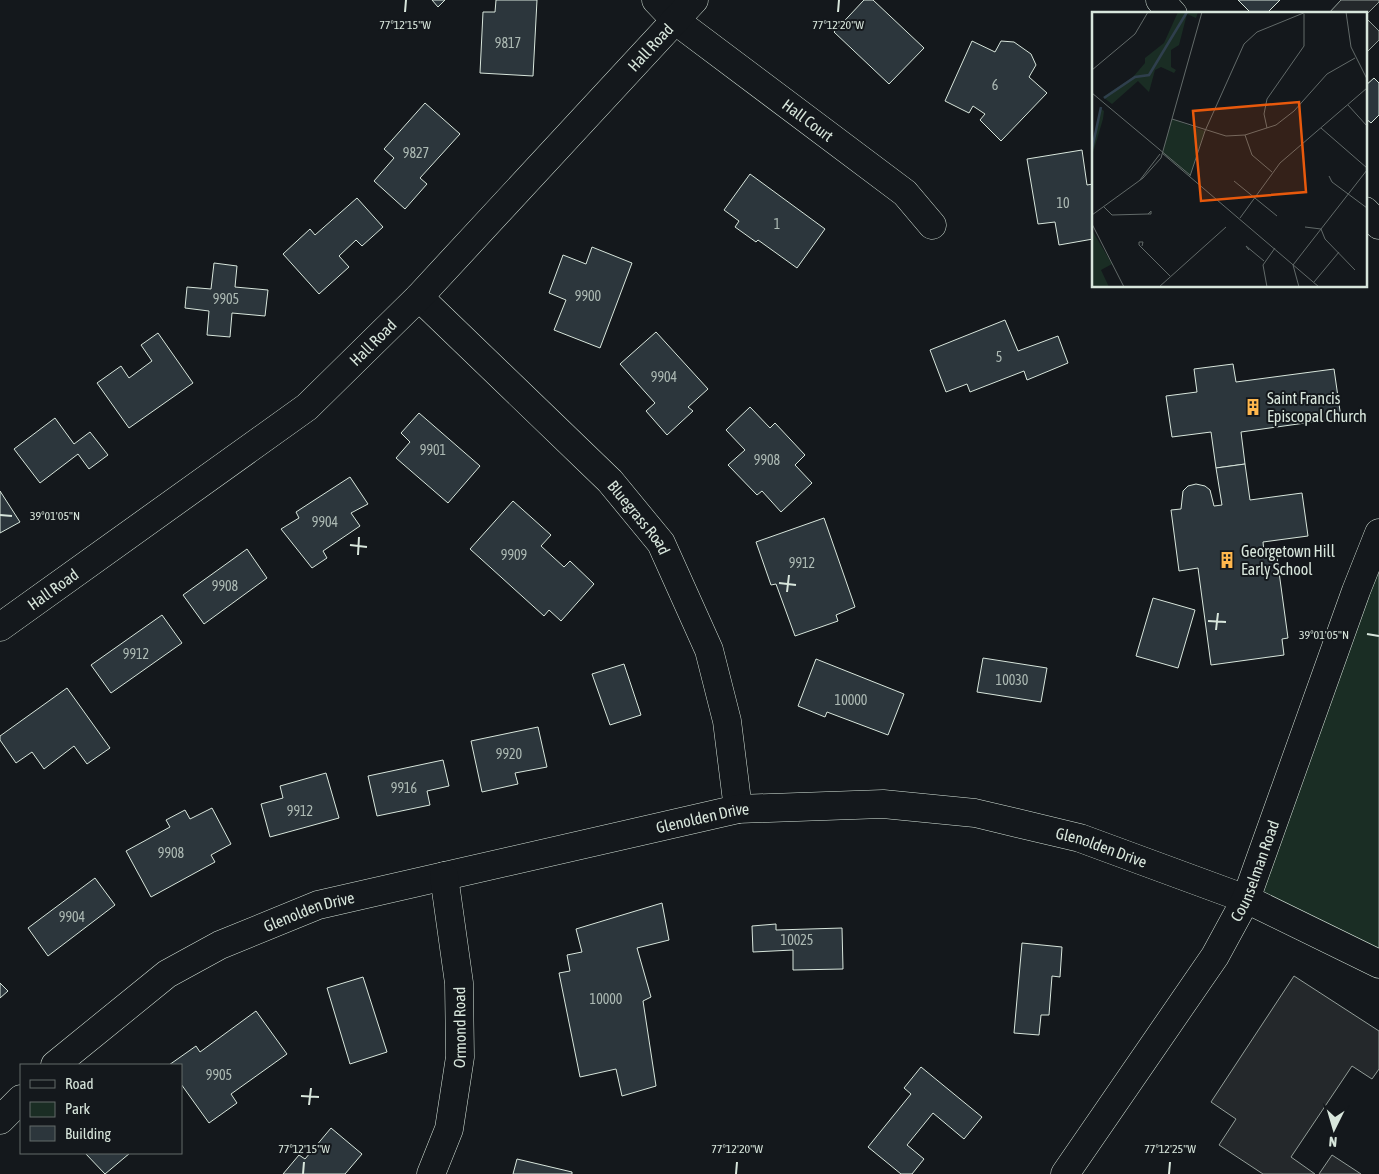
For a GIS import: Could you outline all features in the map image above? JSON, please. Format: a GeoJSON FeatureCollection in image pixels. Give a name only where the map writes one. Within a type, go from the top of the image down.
{"type":"FeatureCollection","features":[{"type":"Feature","properties":{"kind":"street","name":"Hall Court"},"geometry":{"type":"LineString","coordinates":[[656,0],[676,21],[905,193],[932,225]]}},
{"type":"Feature","properties":{"kind":"street","name":"Hall Road"},"geometry":{"type":"LineString","coordinates":[[0,627],[307,407],[419,296],[694,0]]}},
{"type":"Feature","properties":{"kind":"street"},"geometry":{"type":"LineString","coordinates":[[1160,0],[1171,12]]}},
{"type":"Feature","properties":{"kind":"street"},"geometry":{"type":"LineString","coordinates":[[1366,212],[1379,225]]}},
{"type":"Feature","properties":{"kind":"street","name":"Bluegrass Road"},"geometry":{"type":"LineString","coordinates":[[419,296],[610,481],[662,543],[709,650],[727,721],[738,809]]}},
{"type":"Feature","properties":{"kind":"street","name":"Counselman Road"},"geometry":{"type":"LineString","coordinates":[[1065,1174],[1215,956],[1246,899],[1356,590],[1379,533]]}},
{"type":"Feature","properties":{"kind":"street","name":"Glenolden Drive"},"geometry":{"type":"LineString","coordinates":[[56,1064],[167,974],[220,945],[318,905],[738,809],[883,804],[975,813],[1080,838],[1246,899],[1379,964]]}},
{"type":"Feature","properties":{"kind":"street","name":"Ormond Road"},"geometry":{"type":"LineString","coordinates":[[431,1174],[448,1129],[460,1057],[459,982],[444,876]]}},
{"type":"Feature","properties":{"kind":"street"},"geometry":{"type":"LineString","coordinates":[[0,1120],[20,1100]]}},
{"type":"Feature","properties":{"kind":"green space"},"geometry":{"type":"Polygon","coordinates":[[[1379,533],[1379,964],[1246,899],[1379,533]]]}},
{"type":"Feature","properties":{"kind":"shaded area"},"geometry":{"type":"Polygon","coordinates":[[[1341,0],[1379,0],[1366,15],[1366,12],[1330,12],[1341,0]]]}},
{"type":"Feature","properties":{"kind":"shaded area"},"geometry":{"type":"Polygon","coordinates":[[[1366,18],[1379,31],[1379,40],[1366,53],[1366,18]]]}},
{"type":"Feature","properties":{"kind":"shaded area"},"geometry":{"type":"Polygon","coordinates":[[[1294,976],[1379,1031],[1379,1069],[1372,1079],[1352,1066],[1291,1157],[1315,1174],[1263,1174],[1219,1145],[1236,1119],[1211,1102],[1294,976]]]}},
{"type":"Feature","properties":{"kind":"shaded area"},"geometry":{"type":"Polygon","coordinates":[[[1332,1155],[1361,1174],[1319,1174],[1332,1155]]]}},
{"type":"Feature","properties":{"kind":"building"},"geometry":{"type":"Polygon","coordinates":[[[432,0],[445,0],[438,7],[432,0]]]}},
{"type":"Feature","properties":{"kind":"building"},"geometry":{"type":"Polygon","coordinates":[[[496,0],[537,0],[533,76],[480,73],[483,12],[495,12],[496,0]]]}},
{"type":"Feature","properties":{"kind":"building"},"geometry":{"type":"Polygon","coordinates":[[[864,0],[873,0],[924,48],[889,84],[834,32],[864,0]]]}},
{"type":"Feature","properties":{"kind":"building"},"geometry":{"type":"Polygon","coordinates":[[[1238,0],[1280,0],[1268,12],[1250,12],[1238,0]]]}},
{"type":"Feature","properties":{"kind":"building"},"geometry":{"type":"Polygon","coordinates":[[[972,41],[995,52],[1001,41],[1014,42],[1031,54],[1036,65],[1029,77],[1047,93],[1001,141],[980,120],[985,114],[973,106],[969,113],[945,101],[972,41]]]}},
{"type":"Feature","properties":{"kind":"building"},"geometry":{"type":"Polygon","coordinates":[[[1374,78],[1379,83],[1379,115],[1371,123],[1366,119],[1366,85],[1374,78]]]}},
{"type":"Feature","properties":{"kind":"building"},"geometry":{"type":"Polygon","coordinates":[[[425,103],[460,134],[420,178],[427,184],[405,209],[374,181],[394,158],[384,149],[425,103]]]}},
{"type":"Feature","properties":{"kind":"building"},"geometry":{"type":"Polygon","coordinates":[[[1082,150],[1087,185],[1092,184],[1092,239],[1059,245],[1055,222],[1038,224],[1027,159],[1082,150]]]}},
{"type":"Feature","properties":{"kind":"building"},"geometry":{"type":"Polygon","coordinates":[[[750,174],[825,229],[797,268],[758,240],[756,242],[735,227],[739,221],[724,210],[750,174]]]}},
{"type":"Feature","properties":{"kind":"building"},"geometry":{"type":"Polygon","coordinates":[[[357,198],[383,227],[362,246],[356,240],[339,256],[349,267],[319,294],[283,254],[310,229],[315,235],[357,198]]]}},
{"type":"Feature","properties":{"kind":"building"},"geometry":{"type":"Polygon","coordinates":[[[592,247],[632,263],[600,348],[554,330],[566,300],[549,293],[563,255],[586,264],[592,247]]]}},
{"type":"Feature","properties":{"kind":"building"},"geometry":{"type":"Polygon","coordinates":[[[214,263],[237,266],[235,287],[268,290],[265,316],[232,313],[230,337],[207,335],[209,311],[185,308],[187,287],[211,289],[214,263]]]}},
{"type":"Feature","properties":{"kind":"building"},"geometry":{"type":"Polygon","coordinates":[[[1005,320],[1018,351],[1058,336],[1068,363],[1027,380],[1024,371],[970,392],[967,384],[946,392],[930,350],[1005,320]]]}},
{"type":"Feature","properties":{"kind":"building"},"geometry":{"type":"Polygon","coordinates":[[[656,332],[708,389],[688,407],[693,411],[667,435],[646,411],[655,403],[620,364],[656,332]]]}},
{"type":"Feature","properties":{"kind":"building"},"geometry":{"type":"Polygon","coordinates":[[[158,333],[193,383],[129,428],[97,383],[121,366],[129,378],[152,361],[141,345],[158,333]]]}},
{"type":"Feature","properties":{"kind":"building","name":"Saint Francis Episcopal Church"},"geometry":{"type":"Polygon","coordinates":[[[1233,364],[1236,382],[1334,369],[1341,418],[1241,432],[1245,464],[1216,468],[1211,432],[1172,437],[1166,396],[1197,392],[1194,369],[1233,364]]]}},
{"type":"Feature","properties":{"kind":"building"},"geometry":{"type":"Polygon","coordinates":[[[750,407],[770,428],[775,423],[805,455],[795,465],[812,483],[781,512],[762,491],[757,495],[728,465],[745,450],[726,430],[750,407]]]}},
{"type":"Feature","properties":{"kind":"building"},"geometry":{"type":"Polygon","coordinates":[[[419,413],[480,466],[448,503],[396,458],[410,442],[401,433],[419,413]]]}},
{"type":"Feature","properties":{"kind":"building"},"geometry":{"type":"Polygon","coordinates":[[[55,418],[74,444],[90,432],[108,455],[89,469],[78,454],[40,483],[14,449],[55,418]]]}},
{"type":"Feature","properties":{"kind":"building","name":"Georgetown Hill Early School"},"geometry":{"type":"Polygon","coordinates":[[[1245,464],[1250,500],[1302,493],[1308,536],[1263,542],[1264,552],[1276,550],[1288,638],[1282,639],[1284,655],[1211,665],[1198,568],[1179,571],[1171,510],[1181,509],[1183,491],[1188,486],[1196,484],[1205,486],[1210,490],[1214,506],[1222,505],[1216,468],[1245,464]]]}},
{"type":"Feature","properties":{"kind":"building"},"geometry":{"type":"Polygon","coordinates":[[[350,477],[368,504],[351,513],[360,526],[323,551],[327,558],[312,568],[281,529],[299,518],[296,512],[350,477]]]}},
{"type":"Feature","properties":{"kind":"building"},"geometry":{"type":"Polygon","coordinates":[[[0,491],[20,522],[0,533],[0,491]]]}},
{"type":"Feature","properties":{"kind":"building"},"geometry":{"type":"Polygon","coordinates":[[[513,501],[551,535],[541,546],[564,567],[570,561],[594,584],[561,621],[549,610],[544,616],[470,549],[513,501]]]}},
{"type":"Feature","properties":{"kind":"building"},"geometry":{"type":"Polygon","coordinates":[[[824,518],[855,607],[836,615],[838,621],[795,636],[776,584],[771,585],[756,542],[824,518]]]}},
{"type":"Feature","properties":{"kind":"building"},"geometry":{"type":"Polygon","coordinates":[[[247,549],[267,578],[204,624],[183,595],[247,549]]]}},
{"type":"Feature","properties":{"kind":"building"},"geometry":{"type":"Polygon","coordinates":[[[1153,598],[1195,610],[1178,668],[1136,656],[1153,598]]]}},
{"type":"Feature","properties":{"kind":"building"},"geometry":{"type":"Polygon","coordinates":[[[162,615],[182,643],[111,693],[91,665],[162,615]]]}},
{"type":"Feature","properties":{"kind":"building"},"geometry":{"type":"Polygon","coordinates":[[[983,658],[1047,668],[1041,702],[977,692],[983,658]]]}},
{"type":"Feature","properties":{"kind":"building"},"geometry":{"type":"Polygon","coordinates":[[[816,659],[904,694],[888,735],[827,712],[825,717],[798,706],[816,659]]]}},
{"type":"Feature","properties":{"kind":"building"},"geometry":{"type":"Polygon","coordinates":[[[624,664],[641,715],[610,725],[592,674],[624,664]]]}},
{"type":"Feature","properties":{"kind":"building"},"geometry":{"type":"Polygon","coordinates":[[[67,688],[110,748],[87,764],[74,746],[44,769],[32,752],[16,763],[0,740],[0,736],[67,688]]]}},
{"type":"Feature","properties":{"kind":"building"},"geometry":{"type":"Polygon","coordinates":[[[538,727],[547,767],[515,773],[518,784],[482,792],[471,741],[538,727]]]}},
{"type":"Feature","properties":{"kind":"building"},"geometry":{"type":"Polygon","coordinates":[[[443,760],[449,786],[427,791],[430,805],[377,816],[368,776],[443,760]]]}},
{"type":"Feature","properties":{"kind":"building"},"geometry":{"type":"Polygon","coordinates":[[[326,773],[339,818],[270,837],[261,804],[283,798],[280,786],[326,773]]]}},
{"type":"Feature","properties":{"kind":"building"},"geometry":{"type":"Polygon","coordinates":[[[212,808],[231,844],[211,855],[215,862],[151,897],[126,851],[170,827],[166,820],[185,810],[190,819],[212,808]]]}},
{"type":"Feature","properties":{"kind":"building"},"geometry":{"type":"Polygon","coordinates":[[[95,878],[115,905],[48,956],[28,928],[95,878]]]}},
{"type":"Feature","properties":{"kind":"building"},"geometry":{"type":"Polygon","coordinates":[[[662,903],[669,940],[637,948],[651,997],[643,1001],[656,1086],[622,1096],[616,1069],[580,1077],[559,973],[570,971],[567,955],[582,952],[576,929],[662,903]]]}},
{"type":"Feature","properties":{"kind":"building"},"geometry":{"type":"Polygon","coordinates":[[[776,924],[776,930],[842,928],[843,969],[793,970],[793,950],[753,952],[752,926],[776,924]]]}},
{"type":"Feature","properties":{"kind":"building"},"geometry":{"type":"Polygon","coordinates":[[[1022,943],[1062,947],[1060,977],[1052,976],[1049,1015],[1041,1015],[1039,1035],[1014,1033],[1022,943]]]}},
{"type":"Feature","properties":{"kind":"building"},"geometry":{"type":"Polygon","coordinates":[[[363,977],[387,1052],[350,1064],[327,988],[363,977]]]}},
{"type":"Feature","properties":{"kind":"building"},"geometry":{"type":"Polygon","coordinates":[[[0,983],[8,991],[0,998],[0,983]]]}},
{"type":"Feature","properties":{"kind":"building"},"geometry":{"type":"Polygon","coordinates":[[[256,1011],[287,1054],[231,1094],[237,1103],[209,1123],[182,1085],[182,1064],[170,1064],[196,1046],[200,1052],[256,1011]]]}},
{"type":"Feature","properties":{"kind":"building"},"geometry":{"type":"Polygon","coordinates":[[[921,1067],[982,1117],[964,1139],[933,1113],[907,1145],[924,1159],[912,1174],[901,1174],[868,1147],[911,1094],[904,1088],[921,1067]]]}},
{"type":"Feature","properties":{"kind":"building"},"geometry":{"type":"Polygon","coordinates":[[[331,1128],[362,1154],[345,1174],[283,1174],[299,1155],[305,1159],[331,1128]]]}},
{"type":"Feature","properties":{"kind":"building"},"geometry":{"type":"Polygon","coordinates":[[[86,1154],[129,1154],[105,1174],[86,1154]]]}},
{"type":"Feature","properties":{"kind":"building"},"geometry":{"type":"Polygon","coordinates":[[[517,1159],[572,1172],[572,1174],[513,1174],[517,1159]]]}},
{"type":"Feature","properties":{"kind":"place","name":"Saint Francis Episcopal Church"},"geometry":{"type":"Point","coordinates":[1253,407]}},
{"type":"Feature","properties":{"kind":"place","name":"Georgetown Hill Early School"},"geometry":{"type":"Point","coordinates":[1227,560]}}]}
